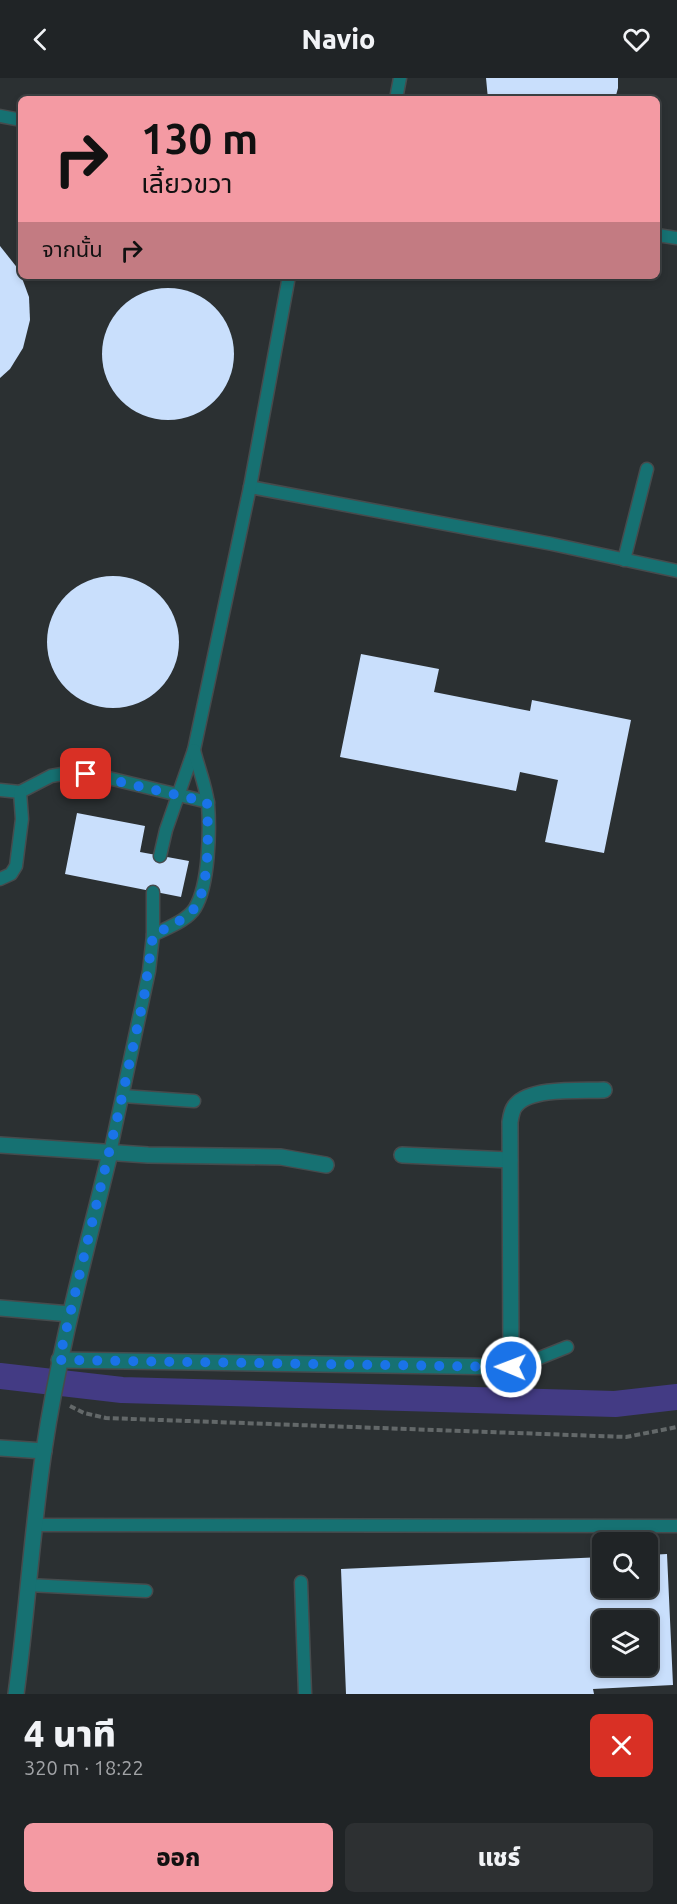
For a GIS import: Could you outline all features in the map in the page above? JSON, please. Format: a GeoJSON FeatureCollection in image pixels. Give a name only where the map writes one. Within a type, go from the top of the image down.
{"type":"FeatureCollection","features":[{"type":"Feature","properties":{"kind":"street"},"geometry":{"type":"LineString","coordinates":[[59,1360],[511,1367],[510,1122],[514,1107],[522,1099],[536,1094],[604,1090]]}},
{"type":"Feature","properties":{"kind":"street"},"geometry":{"type":"LineString","coordinates":[[0,1145],[110,1153],[280,1157],[326,1165]]}},
{"type":"Feature","properties":{"kind":"street"},"geometry":{"type":"LineString","coordinates":[[16,1694],[44,1451],[59,1360],[110,1153]]}},
{"type":"Feature","properties":{"kind":"street"},"geometry":{"type":"LineString","coordinates":[[402,1155],[510,1160]]}},
{"type":"Feature","properties":{"kind":"street"},"geometry":{"type":"LineString","coordinates":[[0,1308],[70,1314]]}},
{"type":"Feature","properties":{"kind":"street"},"geometry":{"type":"LineString","coordinates":[[0,1448],[44,1451]]}},
{"type":"Feature","properties":{"kind":"lane"},"geometry":{"type":"LineString","coordinates":[[397,96],[400,78]]}},
{"type":"Feature","properties":{"kind":"lane"},"geometry":{"type":"LineString","coordinates":[[0,116],[18,119]]}},
{"type":"Feature","properties":{"kind":"lane"},"geometry":{"type":"LineString","coordinates":[[660,235],[677,238]]}},
{"type":"Feature","properties":{"kind":"lane"},"geometry":{"type":"LineString","coordinates":[[160,856],[194,750],[250,487],[288,279]]}},
{"type":"Feature","properties":{"kind":"lane"},"geometry":{"type":"LineString","coordinates":[[624,560],[647,469]]}},
{"type":"Feature","properties":{"kind":"lane"},"geometry":{"type":"LineString","coordinates":[[250,487],[552,544],[677,571]]}},
{"type":"Feature","properties":{"kind":"lane"},"geometry":{"type":"LineString","coordinates":[[153,935],[194,910],[202,892],[208,854],[207,802],[194,750]]}},
{"type":"Feature","properties":{"kind":"lane"},"geometry":{"type":"LineString","coordinates":[[0,790],[20,792],[51,776],[73,772],[100,776],[207,802]]}},
{"type":"Feature","properties":{"kind":"lane"},"geometry":{"type":"LineString","coordinates":[[0,879],[10,874],[16,866],[22,819],[20,792]]}},
{"type":"Feature","properties":{"kind":"lane"},"geometry":{"type":"LineString","coordinates":[[110,1153],[144,997],[153,935],[153,892]]}},
{"type":"Feature","properties":{"kind":"lane"},"geometry":{"type":"LineString","coordinates":[[123,1096],[194,1101]]}},
{"type":"Feature","properties":{"kind":"lane"},"geometry":{"type":"LineString","coordinates":[[511,1367],[567,1347]]}},
{"type":"Feature","properties":{"kind":"lane"},"geometry":{"type":"LineString","coordinates":[[35,1525],[677,1526]]}},
{"type":"Feature","properties":{"kind":"lane"},"geometry":{"type":"LineString","coordinates":[[301,1582],[305,1694]]}},
{"type":"Feature","properties":{"kind":"lane"},"geometry":{"type":"LineString","coordinates":[[28,1585],[146,1591]]}},
{"type":"Feature","properties":{"kind":"path"},"geometry":{"type":"LineString","coordinates":[[53,1398],[84,1413],[106,1418],[626,1437],[677,1427]]}},
{"type":"Feature","properties":{"kind":"building"},"geometry":{"type":"Polygon","coordinates":[[[486,78],[618,78],[616,96],[488,96],[486,78]]]}},
{"type":"Feature","properties":{"kind":"building"},"geometry":{"type":"Polygon","coordinates":[[[0,246],[18,269],[18,279],[22,279],[29,297],[30,320],[23,348],[10,369],[0,378],[0,246]]]}},
{"type":"Feature","properties":{"kind":"building"},"geometry":{"type":"Polygon","coordinates":[[[168,288],[193,293],[215,307],[229,329],[234,354],[229,379],[215,401],[193,415],[168,420],[143,415],[121,401],[107,379],[102,354],[107,329],[121,307],[143,293],[168,288]]]}},
{"type":"Feature","properties":{"kind":"building"},"geometry":{"type":"Polygon","coordinates":[[[113,576],[138,581],[159,596],[174,617],[179,642],[174,667],[159,688],[138,703],[113,708],[88,703],[67,688],[52,667],[47,642],[52,617],[67,596],[88,581],[113,576]]]}},
{"type":"Feature","properties":{"kind":"building"},"geometry":{"type":"Polygon","coordinates":[[[361,654],[439,669],[434,692],[530,711],[532,700],[631,720],[604,853],[545,842],[558,780],[520,772],[516,791],[340,757],[361,654]]]}},
{"type":"Feature","properties":{"kind":"building"},"geometry":{"type":"Polygon","coordinates":[[[77,813],[145,826],[140,852],[189,861],[181,897],[65,874],[77,813]]]}},
{"type":"Feature","properties":{"kind":"building"},"geometry":{"type":"Polygon","coordinates":[[[658,1554],[667,1554],[673,1685],[593,1689],[594,1694],[346,1694],[341,1569],[592,1558],[592,1598],[658,1598],[658,1554]]]}},
{"type":"Feature","properties":{"kind":"waterway"},"geometry":{"type":"LineString","coordinates":[[0,1376],[122,1390],[615,1404],[677,1397]]}},
{"type":"Feature","properties":{"kind":"route"},"geometry":{"type":"LineString","coordinates":[[86,774],[207,802],[208,854],[202,892],[194,910],[153,935],[144,997],[110,1153],[59,1360],[511,1367]]}}]}
